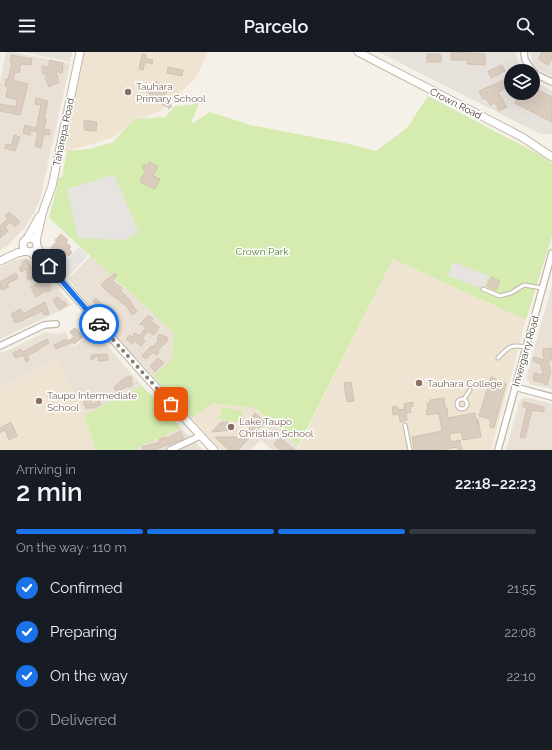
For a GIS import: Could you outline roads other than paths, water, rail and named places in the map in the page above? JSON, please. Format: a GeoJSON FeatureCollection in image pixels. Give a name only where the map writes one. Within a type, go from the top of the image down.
{"type":"FeatureCollection","features":[{"type":"Feature","properties":{"kind":"street","name":"Taharepa Road"},"geometry":{"type":"LineString","coordinates":[[37,244],[43,211],[52,186],[80,52]]}},
{"type":"Feature","properties":{"kind":"street","name":"Crown Road"},"geometry":{"type":"LineString","coordinates":[[358,52],[522,137],[552,157]]}},
{"type":"Feature","properties":{"kind":"street"},"geometry":{"type":"LineString","coordinates":[[524,52],[525,60],[528,64]]}},
{"type":"Feature","properties":{"kind":"street"},"geometry":{"type":"LineString","coordinates":[[540,76],[552,82]]}},
{"type":"Feature","properties":{"kind":"street","name":"Taharepa Road"},"geometry":{"type":"LineString","coordinates":[[25,241],[43,211]]}},
{"type":"Feature","properties":{"kind":"street"},"geometry":{"type":"LineString","coordinates":[[0,256],[31,238],[37,244],[49,266]]}},
{"type":"Feature","properties":{"kind":"street"},"geometry":{"type":"LineString","coordinates":[[25,241],[24,248],[44,264],[60,274],[200,436],[214,450]]}},
{"type":"Feature","properties":{"kind":"street"},"geometry":{"type":"LineString","coordinates":[[0,262],[16,253],[35,251],[37,244]]}},
{"type":"Feature","properties":{"kind":"street","name":"Invergarry Road"},"geometry":{"type":"LineString","coordinates":[[498,450],[552,253]]}},
{"type":"Feature","properties":{"kind":"street"},"geometry":{"type":"LineString","coordinates":[[0,346],[44,325],[56,324]]}},
{"type":"Feature","properties":{"kind":"street"},"geometry":{"type":"LineString","coordinates":[[515,387],[552,397]]}},
{"type":"Feature","properties":{"kind":"street"},"geometry":{"type":"LineString","coordinates":[[170,450],[200,436]]}},
{"type":"Feature","properties":{"kind":"lane"},"geometry":{"type":"LineString","coordinates":[[483,289],[500,296],[511,293],[524,285],[542,288]]}},
{"type":"Feature","properties":{"kind":"lane"},"geometry":{"type":"LineString","coordinates":[[498,358],[509,347],[526,347]]}},
{"type":"Feature","properties":{"kind":"lane"},"geometry":{"type":"LineString","coordinates":[[464,399],[470,390]]}},
{"type":"Feature","properties":{"kind":"lane"},"geometry":{"type":"LineString","coordinates":[[405,425],[410,450]]}},
{"type":"Feature","properties":{"kind":"place","name":"Tauhara Primary School"},"geometry":{"type":"Point","coordinates":[128,92]}},
{"type":"Feature","properties":{"kind":"place","name":"Tauhara College"},"geometry":{"type":"Point","coordinates":[419,383]}},
{"type":"Feature","properties":{"kind":"place","name":"Taupo Intermediate School"},"geometry":{"type":"Point","coordinates":[39,401]}},
{"type":"Feature","properties":{"kind":"place","name":"Lake Taupo Christian School"},"geometry":{"type":"Point","coordinates":[231,427]}},
{"type":"Feature","properties":{"kind":"park label","name":"Crown Park"},"geometry":{"type":"Point","coordinates":[262,251]}}]}
